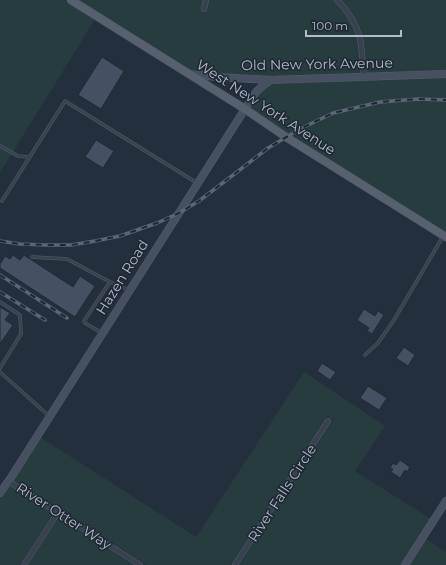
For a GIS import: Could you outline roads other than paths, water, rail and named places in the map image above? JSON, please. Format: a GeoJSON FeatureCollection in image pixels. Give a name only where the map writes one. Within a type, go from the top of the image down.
{"type":"FeatureCollection","features":[{"type":"Feature","properties":{"kind":"main road","name":"West New York Avenue"},"geometry":{"type":"LineString","coordinates":[[71,0],[445,236]]}},
{"type":"Feature","properties":{"kind":"street"},"geometry":{"type":"LineString","coordinates":[[204,9],[206,0]]}},
{"type":"Feature","properties":{"kind":"street"},"geometry":{"type":"LineString","coordinates":[[337,0],[345,9],[360,38],[364,77]]}},
{"type":"Feature","properties":{"kind":"street","name":"Old New York Avenue"},"geometry":{"type":"LineString","coordinates":[[189,74],[271,80],[446,74]]}},
{"type":"Feature","properties":{"kind":"street","name":"Hazen Road"},"geometry":{"type":"LineString","coordinates":[[0,493],[258,89],[271,80]]}},
{"type":"Feature","properties":{"kind":"street","name":"River Falls Circle"},"geometry":{"type":"LineString","coordinates":[[235,565],[328,421]]}},
{"type":"Feature","properties":{"kind":"street","name":"River Otter Way"},"geometry":{"type":"LineString","coordinates":[[8,481],[140,565]]}},
{"type":"Feature","properties":{"kind":"street"},"geometry":{"type":"LineString","coordinates":[[405,565],[446,501]]}},
{"type":"Feature","properties":{"kind":"street"},"geometry":{"type":"LineString","coordinates":[[24,565],[58,512]]}},
{"type":"Feature","properties":{"kind":"lane"},"geometry":{"type":"LineString","coordinates":[[2,201],[65,101],[198,183]]}},
{"type":"Feature","properties":{"kind":"lane"},"geometry":{"type":"LineString","coordinates":[[0,146],[18,156],[30,157]]}},
{"type":"Feature","properties":{"kind":"lane"},"geometry":{"type":"LineString","coordinates":[[365,355],[378,343],[394,320],[445,236]]}},
{"type":"Feature","properties":{"kind":"lane"},"geometry":{"type":"LineString","coordinates":[[32,257],[67,259],[130,291]]}},
{"type":"Feature","properties":{"kind":"lane"},"geometry":{"type":"LineString","coordinates":[[102,334],[84,320],[110,282]]}},
{"type":"Feature","properties":{"kind":"lane"},"geometry":{"type":"LineString","coordinates":[[0,302],[20,315],[21,334],[0,368]]}},
{"type":"Feature","properties":{"kind":"lane"},"geometry":{"type":"LineString","coordinates":[[0,372],[50,416]]}},
{"type":"Feature","properties":{"kind":"railway"},"geometry":{"type":"LineString","coordinates":[[0,241],[20,244],[71,245],[120,236],[157,223],[179,213],[199,201],[268,148],[300,129],[333,113],[380,102],[418,99],[446,100]]}},
{"type":"Feature","properties":{"kind":"railway"},"geometry":{"type":"LineString","coordinates":[[0,275],[67,318]]}},
{"type":"Feature","properties":{"kind":"railway"},"geometry":{"type":"LineString","coordinates":[[0,292],[45,320]]}}]}
